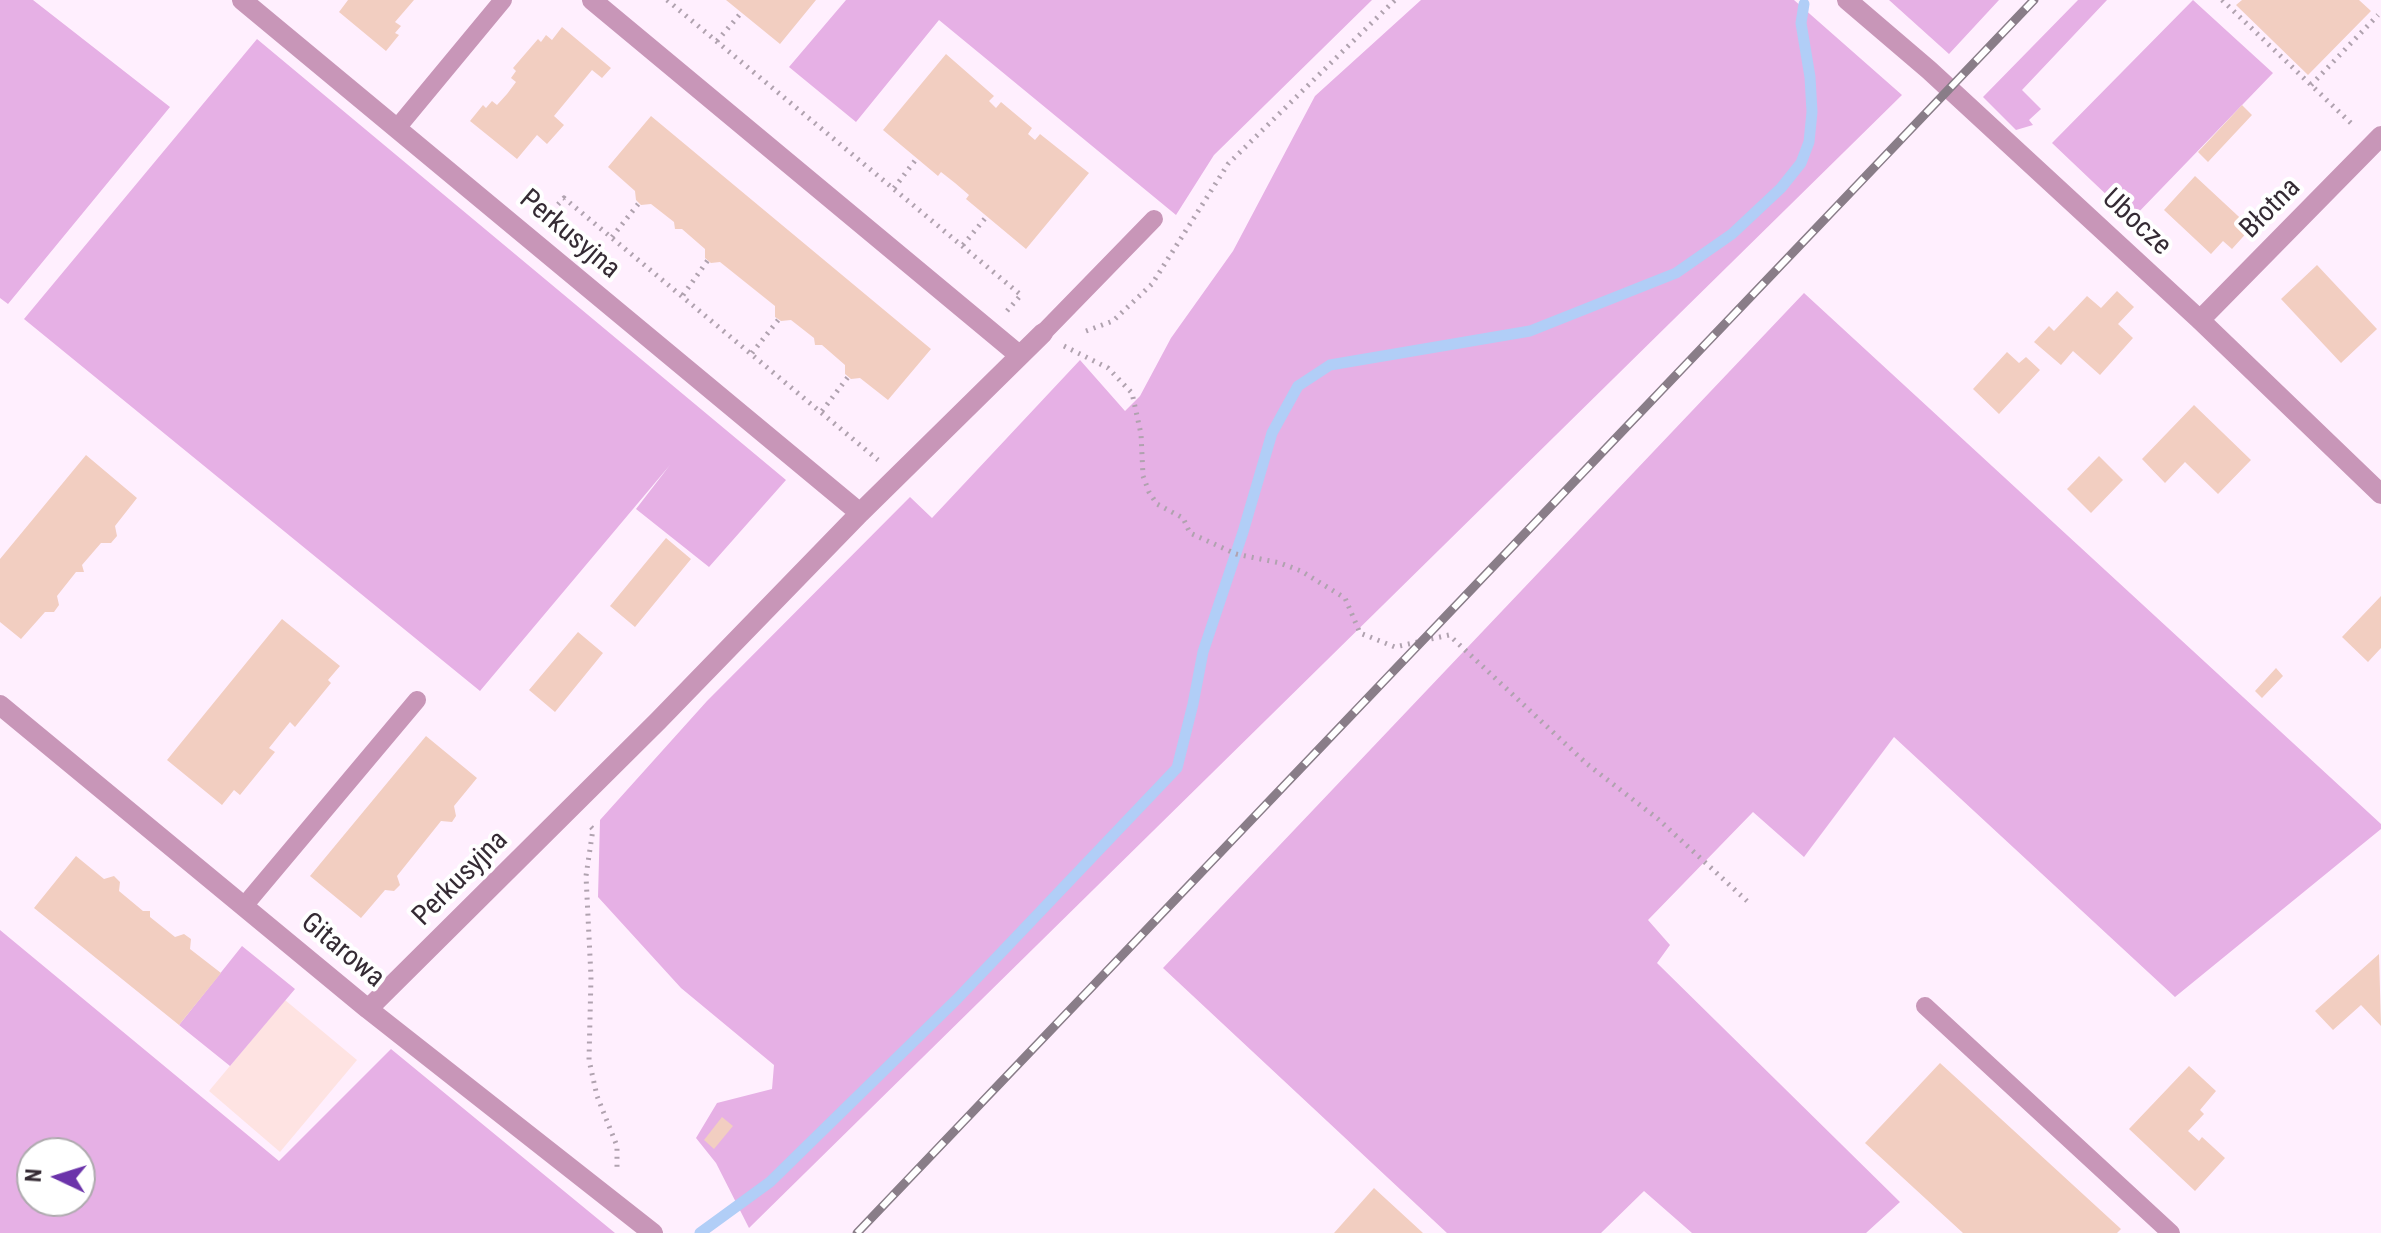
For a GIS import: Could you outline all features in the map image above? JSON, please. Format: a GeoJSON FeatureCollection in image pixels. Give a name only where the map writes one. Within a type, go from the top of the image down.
{"type":"FeatureCollection","features":[{"type":"Feature","properties":{"kind":"street","name":"Perkusyjna"},"geometry":{"type":"LineString","coordinates":[[242,0],[860,513]]}},
{"type":"Feature","properties":{"kind":"street"},"geometry":{"type":"LineString","coordinates":[[592,0],[1019,355]]}},
{"type":"Feature","properties":{"kind":"street","name":"Ubocze"},"geometry":{"type":"LineString","coordinates":[[1847,0],[1949,89],[2200,320],[2381,494]]}},
{"type":"Feature","properties":{"kind":"street","name":"Błotna"},"geometry":{"type":"LineString","coordinates":[[2200,320],[2377,140]]}},
{"type":"Feature","properties":{"kind":"street","name":"Perkusyjna"},"geometry":{"type":"LineString","coordinates":[[368,1009],[1043,333]]}},
{"type":"Feature","properties":{"kind":"street","name":"Gitarowa"},"geometry":{"type":"LineString","coordinates":[[0,705],[368,1009],[653,1233]]}},
{"type":"Feature","properties":{"kind":"lane"},"geometry":{"type":"LineString","coordinates":[[397,128],[503,0]]}},
{"type":"Feature","properties":{"kind":"lane"},"geometry":{"type":"LineString","coordinates":[[1043,333],[1154,219]]}},
{"type":"Feature","properties":{"kind":"lane"},"geometry":{"type":"LineString","coordinates":[[244,906],[417,700]]}},
{"type":"Feature","properties":{"kind":"lane"},"geometry":{"type":"LineString","coordinates":[[1925,1006],[2171,1233]]}},
{"type":"Feature","properties":{"kind":"path"},"geometry":{"type":"LineString","coordinates":[[667,0],[1021,295],[990,330]]}},
{"type":"Feature","properties":{"kind":"path"},"geometry":{"type":"LineString","coordinates":[[1043,333],[1075,336],[1113,321],[1152,284],[1228,164],[1395,0]]}},
{"type":"Feature","properties":{"kind":"path"},"geometry":{"type":"LineString","coordinates":[[2222,0],[2311,85],[2377,140]]}},
{"type":"Feature","properties":{"kind":"path"},"geometry":{"type":"LineString","coordinates":[[717,41],[741,13]]}},
{"type":"Feature","properties":{"kind":"path"},"geometry":{"type":"LineString","coordinates":[[2311,85],[2378,15]]}},
{"type":"Feature","properties":{"kind":"path"},"geometry":{"type":"LineString","coordinates":[[894,188],[917,158]]}},
{"type":"Feature","properties":{"kind":"path"},"geometry":{"type":"LineString","coordinates":[[545,219],[564,198],[898,476]]}},
{"type":"Feature","properties":{"kind":"path"},"geometry":{"type":"LineString","coordinates":[[612,237],[639,203]]}},
{"type":"Feature","properties":{"kind":"path"},"geometry":{"type":"LineString","coordinates":[[963,245],[987,216]]}},
{"type":"Feature","properties":{"kind":"path"},"geometry":{"type":"LineString","coordinates":[[683,296],[708,260]]}},
{"type":"Feature","properties":{"kind":"path"},"geometry":{"type":"LineString","coordinates":[[752,353],[779,319]]}},
{"type":"Feature","properties":{"kind":"path"},"geometry":{"type":"LineString","coordinates":[[1043,333],[1108,368],[1132,393],[1141,434],[1143,476],[1149,492],[1157,504],[1183,518],[1190,533],[1236,554],[1301,571],[1345,598],[1360,633],[1384,645],[1395,647],[1449,635],[1587,764],[1658,819],[1747,901]]}},
{"type":"Feature","properties":{"kind":"path"},"geometry":{"type":"LineString","coordinates":[[822,412],[848,377]]}},
{"type":"Feature","properties":{"kind":"path"},"geometry":{"type":"LineString","coordinates":[[572,808],[593,829],[586,876],[591,977],[589,1060],[597,1096],[617,1146],[617,1204]]}},
{"type":"Feature","properties":{"kind":"shaded area"},"geometry":{"type":"Polygon","coordinates":[[[0,0],[33,0],[170,107],[8,304],[0,298],[0,0]]]}},
{"type":"Feature","properties":{"kind":"shaded area"},"geometry":{"type":"Polygon","coordinates":[[[846,0],[1372,0],[1214,155],[1176,215],[939,20],[856,122],[789,67],[846,0]]]}},
{"type":"Feature","properties":{"kind":"shaded area"},"geometry":{"type":"Polygon","coordinates":[[[1421,0],[1794,0],[1902,95],[749,1228],[716,1163],[696,1138],[717,1103],[772,1089],[774,1065],[681,988],[598,897],[600,820],[707,701],[910,497],[932,518],[1080,360],[1125,411],[1140,396],[1171,338],[1233,251],[1315,96],[1421,0]]]}},
{"type":"Feature","properties":{"kind":"shaded area"},"geometry":{"type":"Polygon","coordinates":[[[1889,0],[1999,0],[1949,54],[1889,0]]]}},
{"type":"Feature","properties":{"kind":"shaded area"},"geometry":{"type":"Polygon","coordinates":[[[2078,0],[2107,0],[2022,90],[2041,109],[2029,120],[2033,125],[2016,130],[1983,97],[2078,0]]]}},
{"type":"Feature","properties":{"kind":"shaded area"},"geometry":{"type":"Polygon","coordinates":[[[2193,0],[2273,73],[2132,219],[2052,143],[2193,0]]]}},
{"type":"Feature","properties":{"kind":"shaded area"},"geometry":{"type":"Polygon","coordinates":[[[257,39],[786,480],[709,567],[636,509],[670,465],[480,691],[24,319],[257,39]]]}},
{"type":"Feature","properties":{"kind":"shaded area"},"geometry":{"type":"Polygon","coordinates":[[[1804,293],[2381,824],[2381,829],[2175,997],[1894,737],[1804,857],[1753,812],[1648,920],[1670,945],[1657,963],[1900,1202],[1866,1233],[1692,1233],[1644,1191],[1601,1233],[1447,1233],[1163,968],[1804,293]]]}},
{"type":"Feature","properties":{"kind":"shaded area"},"geometry":{"type":"Polygon","coordinates":[[[0,930],[279,1161],[391,1049],[615,1233],[0,1233],[0,930]]]}},
{"type":"Feature","properties":{"kind":"shaded area"},"geometry":{"type":"Polygon","coordinates":[[[242,946],[295,989],[230,1066],[179,1025],[242,946]]]}},
{"type":"Feature","properties":{"kind":"shaded area"},"geometry":{"type":"Polygon","coordinates":[[[285,1000],[357,1060],[280,1152],[209,1091],[285,1000]]]}},
{"type":"Feature","properties":{"kind":"building"},"geometry":{"type":"Polygon","coordinates":[[[348,0],[414,0],[395,22],[401,26],[395,33],[399,35],[386,51],[339,12],[348,0]]]}},
{"type":"Feature","properties":{"kind":"building"},"geometry":{"type":"Polygon","coordinates":[[[726,0],[816,0],[780,44],[726,0]]]}},
{"type":"Feature","properties":{"kind":"building"},"geometry":{"type":"Polygon","coordinates":[[[2242,0],[2359,0],[2371,11],[2308,75],[2236,5],[2242,0]]]}},
{"type":"Feature","properties":{"kind":"building"},"geometry":{"type":"Polygon","coordinates":[[[562,27],[611,68],[602,78],[592,70],[554,116],[564,125],[547,144],[537,135],[517,159],[470,121],[483,105],[486,108],[492,101],[497,105],[507,94],[516,82],[511,78],[516,71],[513,68],[538,39],[541,42],[546,35],[552,40],[562,27]]]}},
{"type":"Feature","properties":{"kind":"building"},"geometry":{"type":"Polygon","coordinates":[[[946,54],[994,96],[989,101],[996,108],[1001,102],[1032,128],[1028,134],[1035,140],[1040,134],[1089,173],[1026,249],[966,199],[969,195],[955,183],[941,172],[938,176],[883,130],[946,54]]]}},
{"type":"Feature","properties":{"kind":"building"},"geometry":{"type":"Polygon","coordinates":[[[2242,105],[2252,115],[2208,162],[2198,152],[2242,105]]]}},
{"type":"Feature","properties":{"kind":"building"},"geometry":{"type":"Polygon","coordinates":[[[651,116],[931,349],[888,400],[860,378],[851,379],[845,374],[845,365],[822,345],[815,345],[814,338],[791,320],[781,321],[775,317],[775,306],[720,262],[711,263],[705,258],[705,249],[682,229],[675,229],[674,222],[651,204],[641,205],[636,200],[635,191],[608,167],[651,116]]]}},
{"type":"Feature","properties":{"kind":"building"},"geometry":{"type":"Polygon","coordinates":[[[2195,176],[2251,228],[2232,249],[2223,241],[2211,254],[2164,210],[2195,176]]]}},
{"type":"Feature","properties":{"kind":"building"},"geometry":{"type":"Polygon","coordinates":[[[2317,265],[2377,329],[2341,363],[2281,299],[2317,265]]]}},
{"type":"Feature","properties":{"kind":"building"},"geometry":{"type":"Polygon","coordinates":[[[2117,291],[2134,307],[2118,324],[2133,338],[2100,375],[2073,351],[2061,365],[2034,342],[2049,326],[2054,331],[2087,296],[2101,308],[2117,291]]]}},
{"type":"Feature","properties":{"kind":"building"},"geometry":{"type":"Polygon","coordinates":[[[2007,352],[2019,363],[2026,357],[2040,370],[1999,414],[1973,389],[2007,352]]]}},
{"type":"Feature","properties":{"kind":"building"},"geometry":{"type":"Polygon","coordinates":[[[2194,405],[2251,460],[2218,494],[2185,462],[2165,483],[2142,459],[2194,405]]]}},
{"type":"Feature","properties":{"kind":"building"},"geometry":{"type":"Polygon","coordinates":[[[86,455],[137,498],[115,526],[117,536],[111,543],[101,543],[82,565],[84,572],[76,572],[57,596],[59,605],[54,612],[45,612],[21,639],[0,622],[0,559],[86,455]]]}},
{"type":"Feature","properties":{"kind":"building"},"geometry":{"type":"Polygon","coordinates":[[[2099,456],[2123,480],[2091,513],[2067,489],[2099,456]]]}},
{"type":"Feature","properties":{"kind":"building"},"geometry":{"type":"Polygon","coordinates":[[[666,538],[691,559],[635,627],[610,606],[666,538]]]}},
{"type":"Feature","properties":{"kind":"building"},"geometry":{"type":"Polygon","coordinates":[[[2381,596],[2381,648],[2368,662],[2342,637],[2381,596]]]}},
{"type":"Feature","properties":{"kind":"building"},"geometry":{"type":"Polygon","coordinates":[[[282,619],[340,666],[328,680],[331,683],[295,727],[290,722],[269,748],[275,752],[240,795],[234,790],[222,805],[167,760],[282,619]]]}},
{"type":"Feature","properties":{"kind":"building"},"geometry":{"type":"Polygon","coordinates":[[[578,632],[603,653],[555,712],[529,690],[578,632]]]}},
{"type":"Feature","properties":{"kind":"building"},"geometry":{"type":"Polygon","coordinates":[[[2276,668],[2283,676],[2262,698],[2255,691],[2276,668]]]}},
{"type":"Feature","properties":{"kind":"building"},"geometry":{"type":"Polygon","coordinates":[[[426,736],[477,778],[454,806],[456,816],[452,822],[441,821],[397,876],[400,885],[394,891],[385,890],[361,918],[310,876],[426,736]]]}},
{"type":"Feature","properties":{"kind":"building"},"geometry":{"type":"Polygon","coordinates":[[[76,856],[104,879],[114,876],[120,882],[119,891],[143,911],[150,911],[150,917],[175,937],[184,934],[191,939],[190,949],[221,973],[179,1025],[34,908],[76,856]]]}},
{"type":"Feature","properties":{"kind":"building"},"geometry":{"type":"Polygon","coordinates":[[[2379,954],[2381,1026],[2361,1005],[2333,1030],[2315,1011],[2379,954]]]}},
{"type":"Feature","properties":{"kind":"building"},"geometry":{"type":"Polygon","coordinates":[[[1940,1063],[2121,1229],[2117,1233],[1963,1233],[1865,1143],[1940,1063]]]}},
{"type":"Feature","properties":{"kind":"building"},"geometry":{"type":"Polygon","coordinates":[[[2189,1066],[2216,1091],[2200,1110],[2204,1114],[2188,1131],[2199,1141],[2202,1137],[2225,1158],[2195,1191],[2129,1129],[2189,1066]]]}},
{"type":"Feature","properties":{"kind":"building"},"geometry":{"type":"Polygon","coordinates":[[[722,1117],[733,1126],[714,1149],[704,1140],[722,1117]]]}},
{"type":"Feature","properties":{"kind":"building"},"geometry":{"type":"Polygon","coordinates":[[[1374,1188],[1423,1233],[1334,1233],[1374,1188]]]}},
{"type":"Feature","properties":{"kind":"waterway"},"geometry":{"type":"LineString","coordinates":[[700,1233],[770,1182],[957,999],[1177,768],[1203,652],[1272,433],[1298,386],[1330,365],[1530,331],[1676,273],[1732,234],[1781,188],[1801,163],[1809,142],[1812,112],[1801,23],[1804,4]]}},
{"type":"Feature","properties":{"kind":"railway"},"geometry":{"type":"LineString","coordinates":[[857,1233],[2034,0]]}}]}
